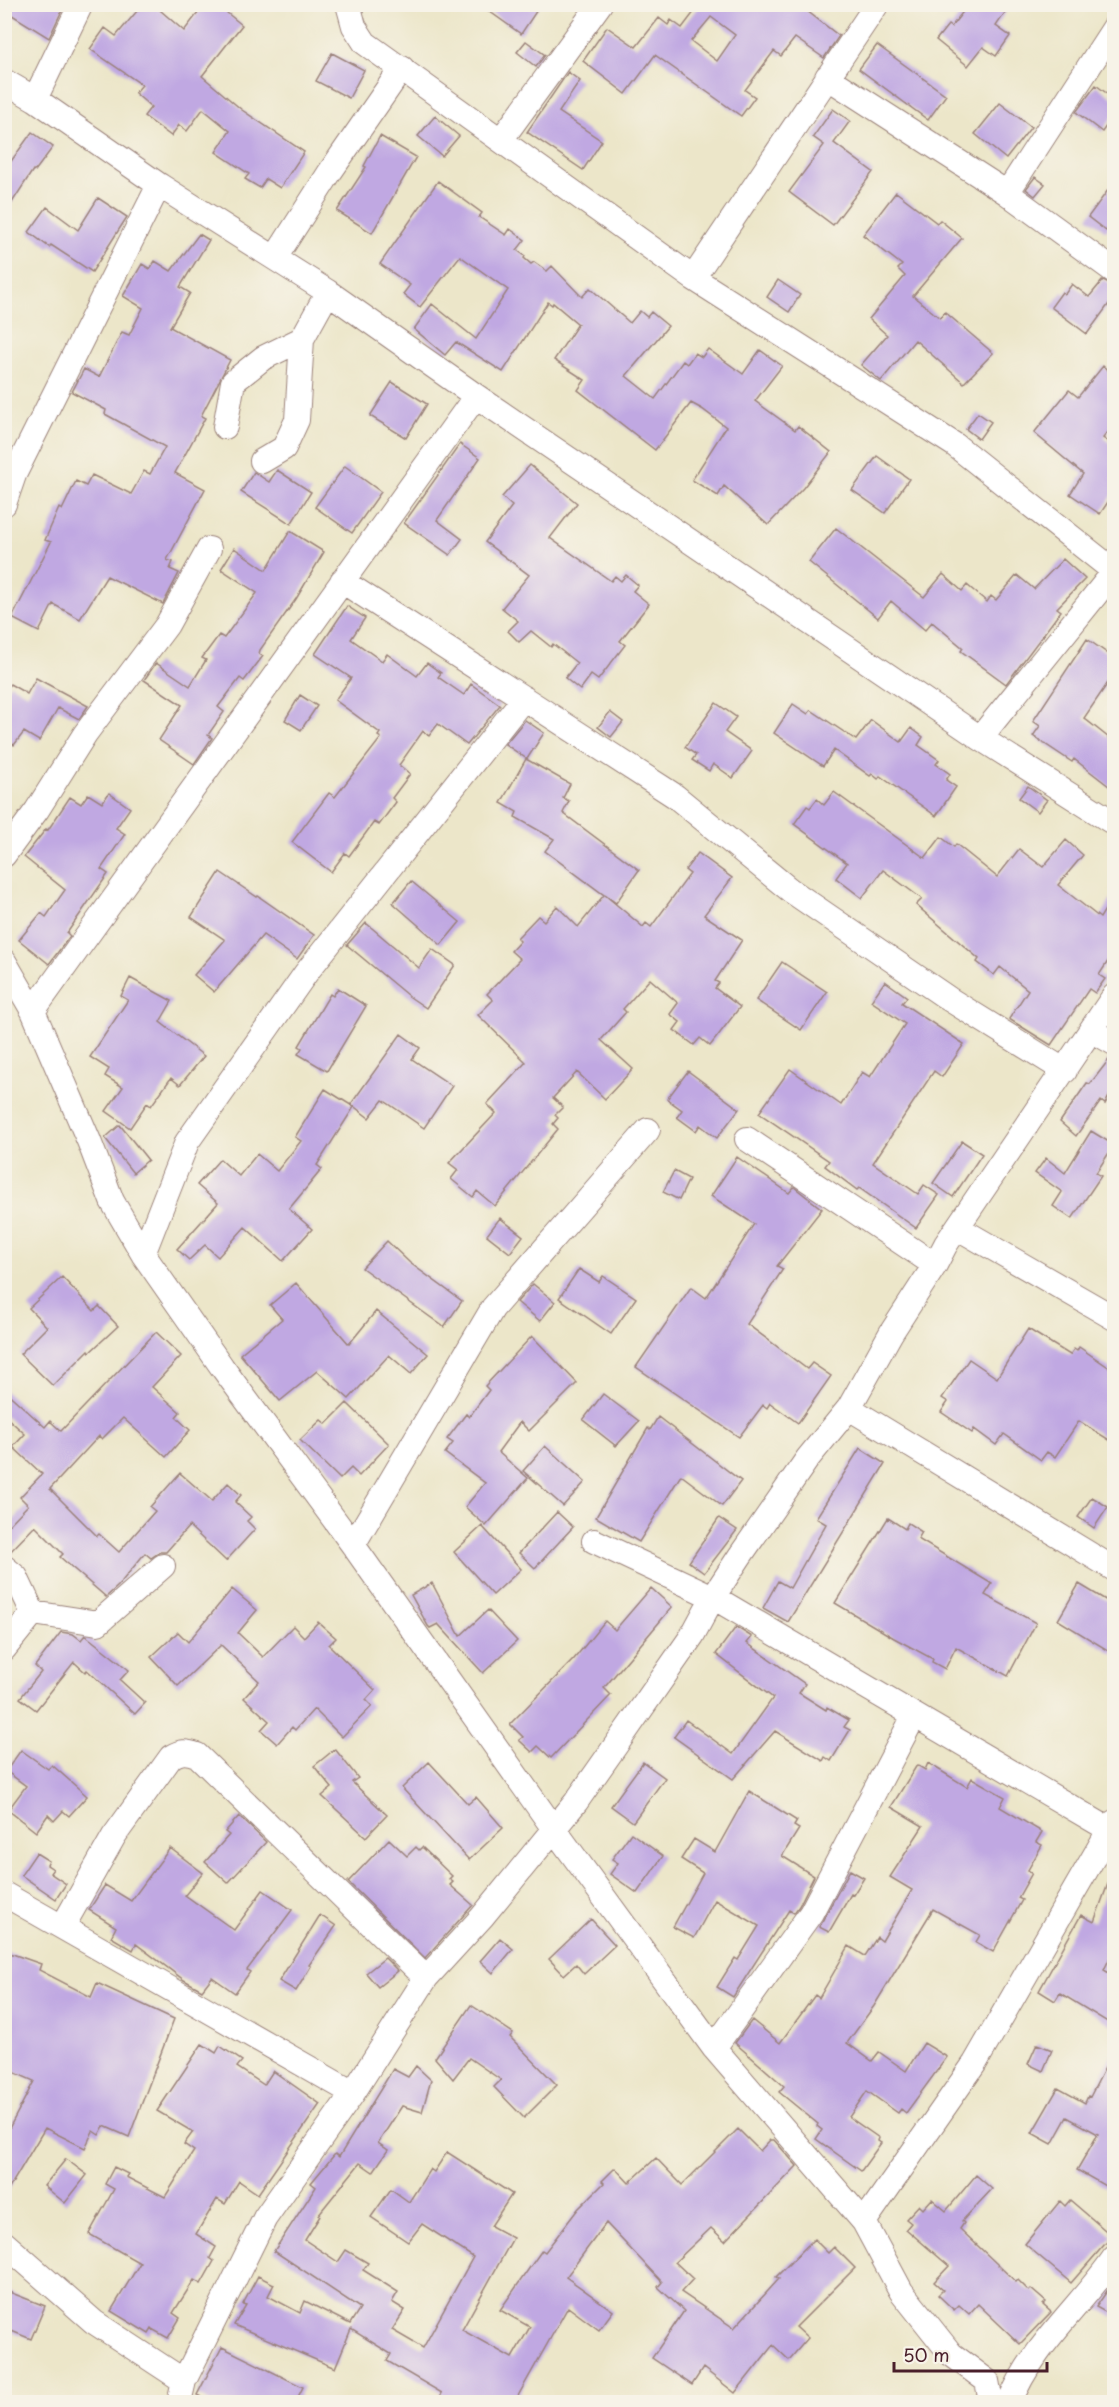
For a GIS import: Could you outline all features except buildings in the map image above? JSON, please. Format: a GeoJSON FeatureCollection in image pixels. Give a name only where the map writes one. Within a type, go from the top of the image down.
{"type":"FeatureCollection","features":[{"type":"Feature","properties":{"kind":"street"},"geometry":{"type":"LineString","coordinates":[[35,99],[81,4]]}},
{"type":"Feature","properties":{"kind":"street"},"geometry":{"type":"LineString","coordinates":[[348,4],[354,26],[365,43],[693,278],[955,446],[1114,571],[980,738]]}},
{"type":"Feature","properties":{"kind":"street"},"geometry":{"type":"LineString","coordinates":[[501,140],[600,4]]}},
{"type":"Feature","properties":{"kind":"street"},"geometry":{"type":"LineString","coordinates":[[693,278],[877,4]]}},
{"type":"Feature","properties":{"kind":"street"},"geometry":{"type":"LineString","coordinates":[[1007,193],[1114,28]]}},
{"type":"Feature","properties":{"kind":"street"},"geometry":{"type":"LineString","coordinates":[[275,258],[330,172],[402,68]]}},
{"type":"Feature","properties":{"kind":"street"},"geometry":{"type":"LineString","coordinates":[[827,76],[1007,193],[1114,271]]}},
{"type":"Feature","properties":{"kind":"street"},"geometry":{"type":"LineString","coordinates":[[4,81],[35,99],[159,185],[328,292],[476,396],[980,738],[1114,824]]}},
{"type":"Feature","properties":{"kind":"street"},"geometry":{"type":"LineString","coordinates":[[4,504],[14,476],[159,185]]}},
{"type":"Feature","properties":{"kind":"street"},"geometry":{"type":"LineString","coordinates":[[262,461],[284,448],[297,420],[302,339],[328,292]]}},
{"type":"Feature","properties":{"kind":"street"},"geometry":{"type":"LineString","coordinates":[[225,427],[233,382],[263,358],[302,339]]}},
{"type":"Feature","properties":{"kind":"street"},"geometry":{"type":"LineString","coordinates":[[33,1011],[476,396]]}},
{"type":"Feature","properties":{"kind":"street"},"geometry":{"type":"LineString","coordinates":[[4,855],[37,810],[85,734],[167,625],[209,549]]}},
{"type":"Feature","properties":{"kind":"street"},"geometry":{"type":"LineString","coordinates":[[342,581],[675,796],[790,890],[949,999],[1065,1071]]}},
{"type":"Feature","properties":{"kind":"street"},"geometry":{"type":"LineString","coordinates":[[143,1254],[187,1142],[306,973],[524,698]]}},
{"type":"Feature","properties":{"kind":"street"},"geometry":{"type":"LineString","coordinates":[[4,961],[33,1011],[89,1141],[112,1202],[143,1254],[222,1367],[353,1545],[714,2048],[864,2222],[901,2291],[951,2354],[987,2381],[991,2403]]}},
{"type":"Feature","properties":{"kind":"street"},"geometry":{"type":"LineString","coordinates":[[4,2243],[94,2322],[182,2392],[265,2218],[353,2093],[426,1978],[482,1917],[590,1783],[692,1636],[713,1597],[808,1458],[849,1408],[891,1333],[946,1244],[1114,996]]}},
{"type":"Feature","properties":{"kind":"street"},"geometry":{"type":"LineString","coordinates":[[1091,1030],[1114,1043]]}},
{"type":"Feature","properties":{"kind":"street"},"geometry":{"type":"LineString","coordinates":[[353,1545],[493,1308],[648,1130]]}},
{"type":"Feature","properties":{"kind":"street"},"geometry":{"type":"LineString","coordinates":[[747,1139],[935,1265]]}},
{"type":"Feature","properties":{"kind":"street"},"geometry":{"type":"LineString","coordinates":[[958,1228],[1114,1318]]}},
{"type":"Feature","properties":{"kind":"street"},"geometry":{"type":"LineString","coordinates":[[849,1408],[1114,1569]]}},
{"type":"Feature","properties":{"kind":"street"},"geometry":{"type":"LineString","coordinates":[[594,1540],[713,1597],[914,1716],[1112,1826],[975,2063],[864,2222]]}},
{"type":"Feature","properties":{"kind":"street"},"geometry":{"type":"LineString","coordinates":[[33,1613],[98,1623],[163,1566]]}},
{"type":"Feature","properties":{"kind":"street"},"geometry":{"type":"LineString","coordinates":[[4,1567],[16,1577],[33,1613]]}},
{"type":"Feature","properties":{"kind":"street"},"geometry":{"type":"LineString","coordinates":[[4,1649],[33,1613]]}},
{"type":"Feature","properties":{"kind":"street"},"geometry":{"type":"LineString","coordinates":[[714,2048],[811,1913],[914,1716]]}},
{"type":"Feature","properties":{"kind":"street"},"geometry":{"type":"LineString","coordinates":[[63,1926],[114,1836],[171,1757],[188,1751],[197,1755],[426,1978]]}},
{"type":"Feature","properties":{"kind":"street"},"geometry":{"type":"LineString","coordinates":[[4,1894],[353,2093]]}},
{"type":"Feature","properties":{"kind":"street"},"geometry":{"type":"LineString","coordinates":[[1010,2403],[1017,2382],[1114,2258]]}}]}
